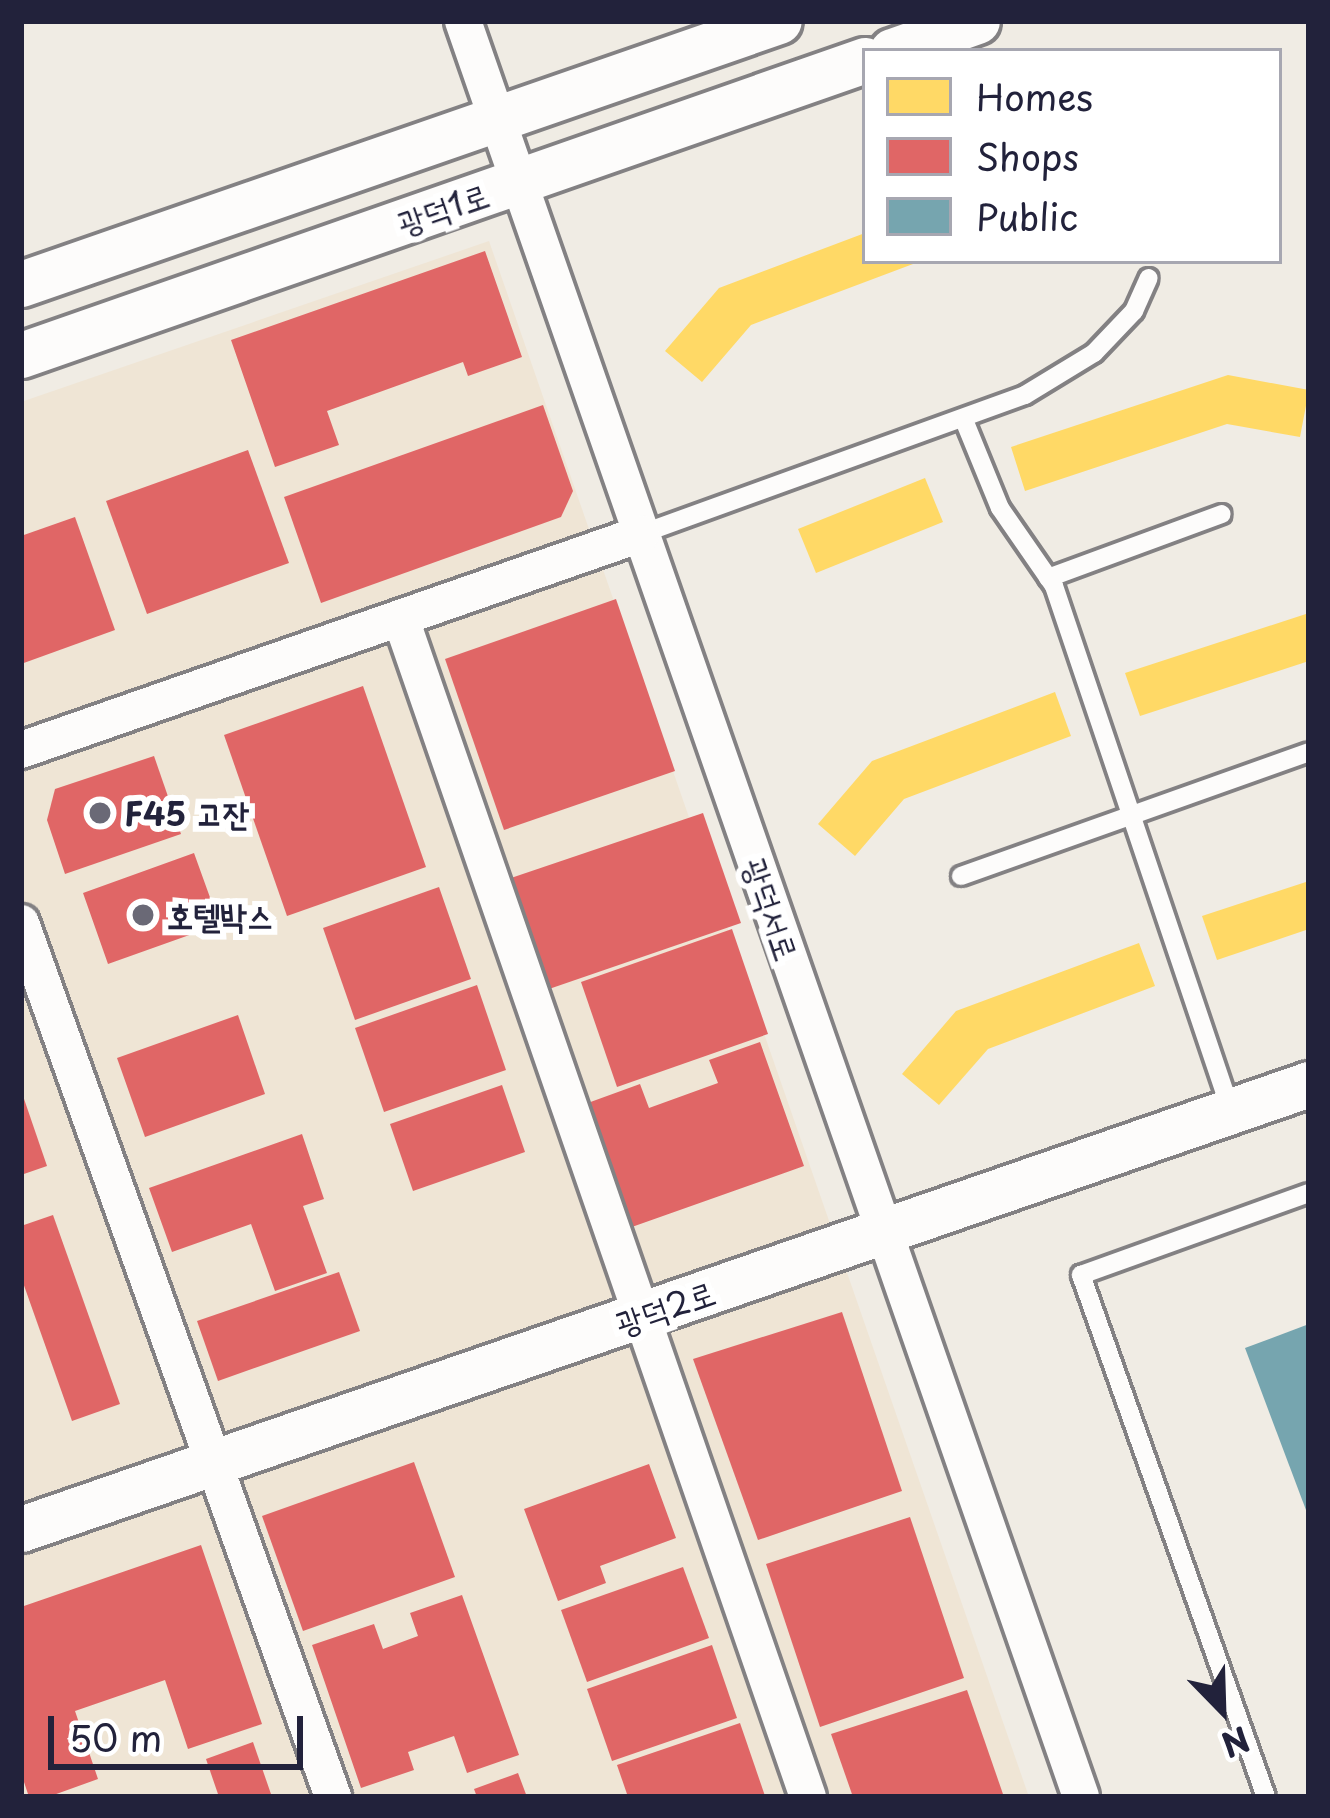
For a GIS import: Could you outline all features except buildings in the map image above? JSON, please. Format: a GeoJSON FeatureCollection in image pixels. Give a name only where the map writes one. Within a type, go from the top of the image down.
{"type":"FeatureCollection","features":[{"type":"Feature","properties":{"kind":"street","name":"광덕서로"},"geometry":{"type":"LineString","coordinates":[[463,21],[1081,1797]]}},
{"type":"Feature","properties":{"kind":"street","name":"광덕1로"},"geometry":{"type":"LineString","coordinates":[[21,284],[778,21]]}},
{"type":"Feature","properties":{"kind":"street"},"geometry":{"type":"LineString","coordinates":[[900,48],[977,21]]}},
{"type":"Feature","properties":{"kind":"street","name":"광덕1로"},"geometry":{"type":"LineString","coordinates":[[21,355],[862,61]]}},
{"type":"Feature","properties":{"kind":"street"},"geometry":{"type":"LineString","coordinates":[[21,750],[641,533]]}},
{"type":"Feature","properties":{"kind":"street"},"geometry":{"type":"LineString","coordinates":[[401,620],[808,1797]]}},
{"type":"Feature","properties":{"kind":"street"},"geometry":{"type":"LineString","coordinates":[[21,923],[332,1797]]}},
{"type":"Feature","properties":{"kind":"street","name":"광덕2로"},"geometry":{"type":"LineString","coordinates":[[21,1529],[1309,1084]]}},
{"type":"Feature","properties":{"kind":"lane"},"geometry":{"type":"LineString","coordinates":[[641,533],[964,420],[1025,394],[1094,352],[1134,310],[1149,278]]}},
{"type":"Feature","properties":{"kind":"lane"},"geometry":{"type":"LineString","coordinates":[[964,420],[1000,508],[1048,578],[1231,1111]]}},
{"type":"Feature","properties":{"kind":"lane"},"geometry":{"type":"LineString","coordinates":[[1048,578],[1222,514]]}},
{"type":"Feature","properties":{"kind":"lane"},"geometry":{"type":"LineString","coordinates":[[961,876],[1309,752]]}},
{"type":"Feature","properties":{"kind":"lane"},"geometry":{"type":"LineString","coordinates":[[1266,1797],[1081,1275],[1309,1193]]}},
{"type":"Feature","properties":{"kind":"shaded area"},"geometry":{"type":"Polygon","coordinates":[[[489,241],[1029,1797],[21,1797],[21,402],[489,241]]]}},
{"type":"Feature","properties":{"kind":"place","name":"F45 고잔"},"geometry":{"type":"Point","coordinates":[100,813]}},
{"type":"Feature","properties":{"kind":"place","name":"호텔박스"},"geometry":{"type":"Point","coordinates":[143,915]}}]}
